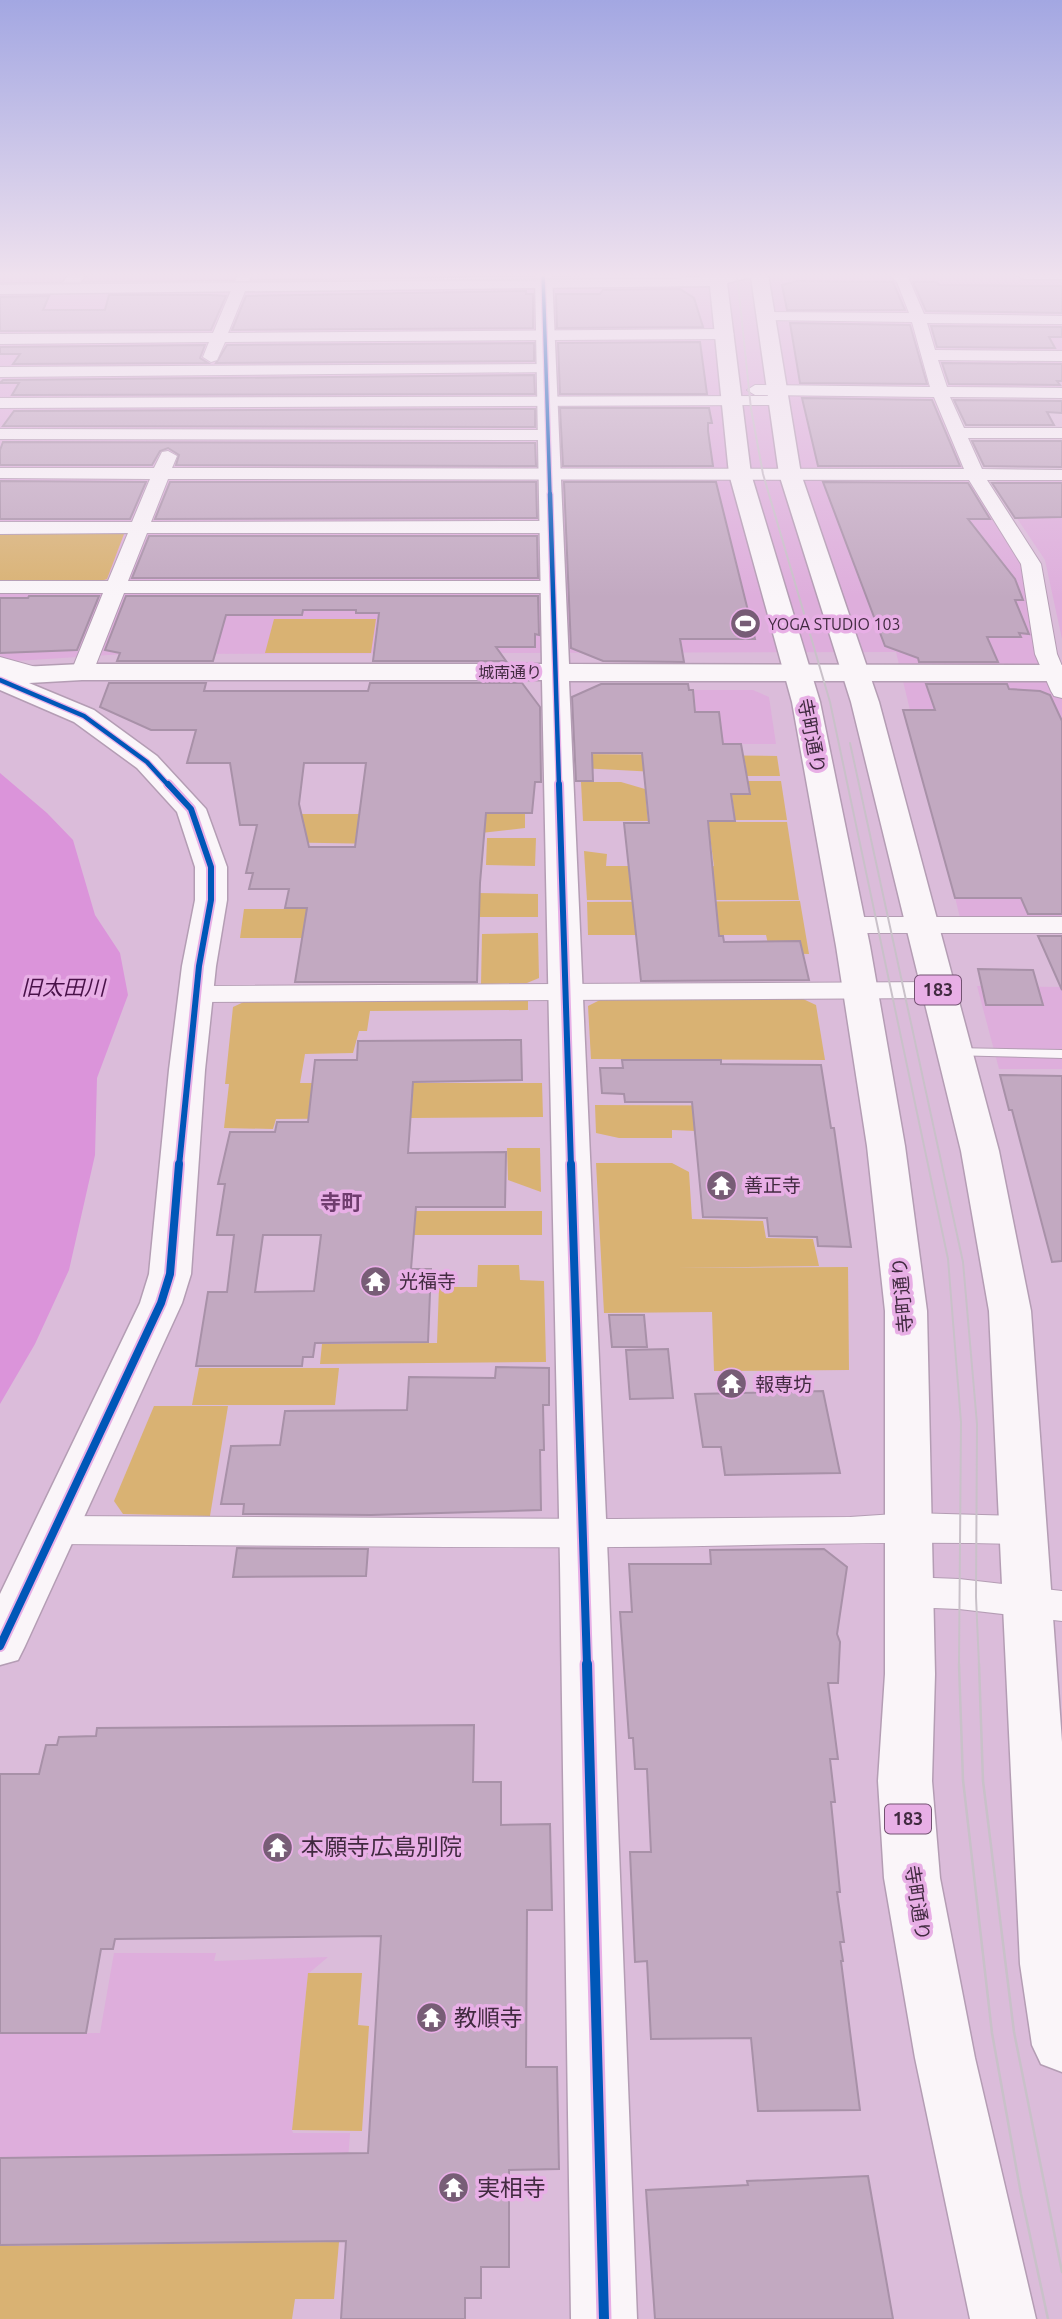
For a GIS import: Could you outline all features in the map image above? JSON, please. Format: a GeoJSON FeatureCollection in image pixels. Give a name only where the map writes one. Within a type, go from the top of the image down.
{"type":"FeatureCollection","features":[{"type":"Feature","properties":{"kind":"main road"},"geometry":{"type":"LineString","coordinates":[[546,382],[567,990],[569,1147],[583,1532],[604,2319]]}},
{"type":"Feature","properties":{"kind":"main road","name":"寺町通り"},"geometry":{"type":"LineString","coordinates":[[731,382],[740,474],[806,702],[886,1146],[906,1311],[910,1674],[905,1781],[912,1878],[945,2059],[1003,2319]]}},
{"type":"Feature","properties":{"kind":"main road","name":"183"},"geometry":{"type":"LineString","coordinates":[[775,382],[790,474],[855,672],[980,1151],[1010,1311],[1021,1530],[1045,1604],[1049,1964],[1062,2045]]}},
{"type":"Feature","properties":{"kind":"main road","name":"城南通り"},"geometry":{"type":"LineString","coordinates":[[11,677],[82,672],[855,672],[1059,679]]}},
{"type":"Feature","properties":{"kind":"main road"},"geometry":{"type":"LineString","coordinates":[[0,1646],[161,1303],[170,1274],[187,1070],[211,900],[211,867],[191,809],[147,762],[84,716],[11,677]]}},
{"type":"Feature","properties":{"kind":"street"},"geometry":{"type":"LineString","coordinates":[[82,672],[160,474],[200,382]]}},
{"type":"Feature","properties":{"kind":"street"},"geometry":{"type":"LineString","coordinates":[[325,382],[546,403]]}},
{"type":"Feature","properties":{"kind":"street"},"geometry":{"type":"LineString","coordinates":[[441,382],[546,403],[740,474],[1062,475]]}},
{"type":"Feature","properties":{"kind":"street"},"geometry":{"type":"LineString","coordinates":[[0,473],[160,474],[546,403],[600,382]]}},
{"type":"Feature","properties":{"kind":"street"},"geometry":{"type":"LineString","coordinates":[[937,382],[975,475],[1031,564],[1046,654],[1059,679]]}},
{"type":"Feature","properties":{"kind":"street"},"geometry":{"type":"LineString","coordinates":[[0,402],[546,403],[940,391],[1062,393]]}},
{"type":"Feature","properties":{"kind":"street"},"geometry":{"type":"LineString","coordinates":[[0,434],[177,434],[546,403]]}},
{"type":"Feature","properties":{"kind":"street"},"geometry":{"type":"LineString","coordinates":[[957,433],[1062,433]]}},
{"type":"Feature","properties":{"kind":"street"},"geometry":{"type":"LineString","coordinates":[[0,528],[551,527]]}},
{"type":"Feature","properties":{"kind":"street"},"geometry":{"type":"LineString","coordinates":[[0,587],[552,587]]}},
{"type":"Feature","properties":{"kind":"street"},"geometry":{"type":"LineString","coordinates":[[0,664],[11,677]]}},
{"type":"Feature","properties":{"kind":"street"},"geometry":{"type":"LineString","coordinates":[[848,925],[1062,925]]}},
{"type":"Feature","properties":{"kind":"street"},"geometry":{"type":"LineString","coordinates":[[197,994],[938,990]]}},
{"type":"Feature","properties":{"kind":"street"},"geometry":{"type":"LineString","coordinates":[[56,1530],[583,1532],[850,1531],[910,1527],[1021,1530]]}},
{"type":"Feature","properties":{"kind":"street"},"geometry":{"type":"LineString","coordinates":[[908,1592],[1045,1604]]}},
{"type":"Feature","properties":{"kind":"lane"},"geometry":{"type":"LineString","coordinates":[[954,1052],[1062,1054]]}},
{"type":"Feature","properties":{"kind":"shaded area"},"geometry":{"type":"Polygon","coordinates":[[[0,382],[1062,382],[1062,393],[945,392],[969,467],[1029,563],[1062,694],[1062,917],[960,918],[896,652],[124,654],[0,662],[0,382]]]}},
{"type":"Feature","properties":{"kind":"shaded area"},"geometry":{"type":"Polygon","coordinates":[[[998,480],[1062,480],[1062,639],[1045,560],[994,484],[998,480]]]}},
{"type":"Feature","properties":{"kind":"shaded area"},"geometry":{"type":"Polygon","coordinates":[[[120,531],[124,534],[107,579],[95,583],[0,582],[0,532],[120,531]]]}},
{"type":"Feature","properties":{"kind":"shaded area"},"geometry":{"type":"Polygon","coordinates":[[[274,619],[376,619],[371,653],[265,653],[274,619]]]}},
{"type":"Feature","properties":{"kind":"shaded area"},"geometry":{"type":"Polygon","coordinates":[[[694,690],[753,690],[769,697],[776,744],[674,744],[671,711],[696,711],[694,690]]]}},
{"type":"Feature","properties":{"kind":"shaded area"},"geometry":{"type":"Polygon","coordinates":[[[579,754],[777,756],[780,776],[747,776],[745,763],[675,763],[675,773],[580,768],[579,754]]]}},
{"type":"Feature","properties":{"kind":"shaded area"},"geometry":{"type":"Polygon","coordinates":[[[748,781],[781,781],[787,820],[735,820],[732,795],[751,795],[748,781]]]}},
{"type":"Feature","properties":{"kind":"shaded area"},"geometry":{"type":"Polygon","coordinates":[[[581,782],[621,782],[645,789],[648,821],[583,821],[581,782]]]}},
{"type":"Feature","properties":{"kind":"shaded area"},"geometry":{"type":"Polygon","coordinates":[[[272,814],[525,814],[525,828],[382,844],[267,842],[272,814]]]}},
{"type":"Feature","properties":{"kind":"shaded area"},"geometry":{"type":"Polygon","coordinates":[[[708,822],[787,822],[799,900],[587,900],[584,851],[607,854],[606,866],[634,866],[630,879],[631,895],[714,895],[710,867],[714,866],[708,822]]]}},
{"type":"Feature","properties":{"kind":"shaded area"},"geometry":{"type":"Polygon","coordinates":[[[487,838],[536,838],[535,866],[486,865],[487,838]]]}},
{"type":"Feature","properties":{"kind":"shaded area"},"geometry":{"type":"Polygon","coordinates":[[[341,891],[538,894],[538,917],[380,917],[338,938],[240,938],[244,909],[339,909],[341,891]]]}},
{"type":"Feature","properties":{"kind":"shaded area"},"geometry":{"type":"Polygon","coordinates":[[[800,901],[809,954],[770,953],[766,935],[588,935],[587,902],[800,901]]]}},
{"type":"Feature","properties":{"kind":"shaded area"},"geometry":{"type":"Polygon","coordinates":[[[538,933],[539,978],[527,983],[481,984],[482,934],[538,933]]]}},
{"type":"Feature","properties":{"kind":"shaded area"},"geometry":{"type":"Polygon","coordinates":[[[977,986],[1062,987],[1062,1069],[999,1069],[977,986]]]}},
{"type":"Feature","properties":{"kind":"shaded area"},"geometry":{"type":"Polygon","coordinates":[[[528,999],[528,1010],[370,1011],[367,1031],[359,1031],[353,1053],[305,1054],[300,1083],[542,1083],[543,1117],[276,1119],[273,1129],[224,1128],[229,1084],[225,1084],[233,1007],[246,1001],[528,999]]]}},
{"type":"Feature","properties":{"kind":"shaded area"},"geometry":{"type":"Polygon","coordinates":[[[602,999],[803,999],[816,1005],[825,1060],[591,1059],[588,1006],[602,999]]]}},
{"type":"Feature","properties":{"kind":"shaded area"},"geometry":{"type":"Polygon","coordinates":[[[595,1105],[827,1106],[696,1131],[672,1130],[672,1138],[619,1138],[596,1133],[595,1105]]]}},
{"type":"Feature","properties":{"kind":"shaded area"},"geometry":{"type":"Polygon","coordinates":[[[507,1148],[540,1148],[541,1192],[508,1180],[507,1148]]]}},
{"type":"Feature","properties":{"kind":"shaded area"},"geometry":{"type":"Polygon","coordinates":[[[596,1163],[672,1163],[689,1172],[692,1219],[763,1221],[766,1238],[813,1239],[819,1266],[676,1268],[848,1267],[849,1370],[714,1371],[712,1312],[604,1313],[596,1163]]]}},
{"type":"Feature","properties":{"kind":"shaded area"},"geometry":{"type":"Polygon","coordinates":[[[358,1211],[542,1211],[542,1235],[356,1235],[358,1211]]]}},
{"type":"Feature","properties":{"kind":"shaded area"},"geometry":{"type":"Polygon","coordinates":[[[478,1265],[519,1265],[520,1280],[544,1281],[546,1362],[320,1364],[322,1344],[437,1343],[439,1287],[477,1287],[478,1265]]]}},
{"type":"Feature","properties":{"kind":"shaded area"},"geometry":{"type":"Polygon","coordinates":[[[199,1368],[339,1368],[335,1405],[192,1405],[199,1368]]]}},
{"type":"Feature","properties":{"kind":"shaded area"},"geometry":{"type":"Polygon","coordinates":[[[154,1406],[228,1406],[210,1516],[123,1514],[114,1501],[154,1406]]]}},
{"type":"Feature","properties":{"kind":"shaded area"},"geometry":{"type":"Polygon","coordinates":[[[114,1953],[216,1953],[214,1961],[328,1957],[308,1974],[292,2130],[293,2133],[350,2133],[342,2242],[0,2246],[0,2034],[100,2033],[114,1953]]]}},
{"type":"Feature","properties":{"kind":"shaded area"},"geometry":{"type":"Polygon","coordinates":[[[308,1973],[362,1973],[358,2025],[369,2026],[362,2131],[292,2130],[308,1973]]]}},
{"type":"Feature","properties":{"kind":"shaded area"},"geometry":{"type":"Polygon","coordinates":[[[339,2242],[334,2299],[295,2299],[292,2319],[0,2319],[0,2246],[339,2242]]]}},
{"type":"Feature","properties":{"kind":"water","name":"旧太田川"},"geometry":{"type":"Polygon","coordinates":[[[0,773],[47,813],[73,840],[95,915],[120,953],[128,995],[97,1078],[95,1155],[69,1270],[35,1344],[0,1404],[0,773]]]}},
{"type":"Feature","properties":{"kind":"building"},"geometry":{"type":"Polygon","coordinates":[[[534,382],[535,394],[12,395],[19,383],[0,383],[534,382]]]}},
{"type":"Feature","properties":{"kind":"building"},"geometry":{"type":"Polygon","coordinates":[[[560,382],[705,382],[707,394],[560,394],[560,382]]]}},
{"type":"Feature","properties":{"kind":"building"},"geometry":{"type":"Polygon","coordinates":[[[926,382],[927,384],[800,383],[926,382]]]}},
{"type":"Feature","properties":{"kind":"building"},"geometry":{"type":"Polygon","coordinates":[[[1058,382],[1060,385],[949,384],[1058,382]]]}},
{"type":"Feature","properties":{"kind":"building"},"geometry":{"type":"Polygon","coordinates":[[[802,398],[932,400],[960,466],[818,466],[802,398]]]}},
{"type":"Feature","properties":{"kind":"building"},"geometry":{"type":"Polygon","coordinates":[[[954,400],[1062,401],[1062,413],[1047,412],[1054,425],[966,425],[954,400]]]}},
{"type":"Feature","properties":{"kind":"building"},"geometry":{"type":"Polygon","coordinates":[[[560,408],[709,408],[712,423],[708,423],[708,431],[713,466],[563,466],[560,408]]]}},
{"type":"Feature","properties":{"kind":"building"},"geometry":{"type":"Polygon","coordinates":[[[535,409],[535,427],[3,426],[14,411],[535,409]]]}},
{"type":"Feature","properties":{"kind":"building"},"geometry":{"type":"Polygon","coordinates":[[[972,441],[1062,441],[1062,467],[984,466],[972,441]]]}},
{"type":"Feature","properties":{"kind":"building"},"geometry":{"type":"Polygon","coordinates":[[[3,442],[535,443],[536,466],[176,465],[179,455],[168,448],[160,451],[152,465],[0,465],[3,442]]]}},
{"type":"Feature","properties":{"kind":"building"},"geometry":{"type":"Polygon","coordinates":[[[0,481],[146,482],[130,519],[0,519],[0,481]]]}},
{"type":"Feature","properties":{"kind":"building"},"geometry":{"type":"Polygon","coordinates":[[[170,482],[536,482],[537,518],[155,519],[170,482]]]}},
{"type":"Feature","properties":{"kind":"building"},"geometry":{"type":"Polygon","coordinates":[[[564,482],[716,482],[755,639],[680,639],[684,662],[603,661],[571,648],[564,482]]]}},
{"type":"Feature","properties":{"kind":"building"},"geometry":{"type":"Polygon","coordinates":[[[823,482],[968,483],[990,519],[968,519],[1015,579],[1023,600],[1015,600],[1029,634],[1019,633],[1021,637],[987,637],[998,662],[919,662],[918,658],[885,646],[823,482]]]}},
{"type":"Feature","properties":{"kind":"building"},"geometry":{"type":"Polygon","coordinates":[[[992,483],[1062,483],[1062,517],[1015,518],[992,483]]]}},
{"type":"Feature","properties":{"kind":"building"},"geometry":{"type":"Polygon","coordinates":[[[149,536],[537,536],[538,578],[132,578],[149,536]]]}},
{"type":"Feature","properties":{"kind":"building"},"geometry":{"type":"Polygon","coordinates":[[[99,596],[77,650],[0,653],[0,598],[99,596]]]}},
{"type":"Feature","properties":{"kind":"building"},"geometry":{"type":"Polygon","coordinates":[[[126,596],[538,596],[539,635],[535,634],[535,647],[496,647],[506,661],[373,661],[379,613],[303,610],[302,615],[226,615],[213,661],[117,661],[120,653],[105,650],[126,596]]]}},
{"type":"Feature","properties":{"kind":"building"},"geometry":{"type":"Polygon","coordinates":[[[109,683],[206,683],[204,691],[368,691],[370,683],[522,683],[540,707],[541,782],[535,782],[532,813],[486,813],[480,883],[477,982],[295,982],[307,908],[285,908],[289,889],[249,889],[253,873],[246,873],[257,825],[240,825],[230,763],[187,763],[196,730],[151,730],[100,707],[109,683]],[[304,763],[299,804],[309,847],[355,847],[366,763],[304,763]]]}},
{"type":"Feature","properties":{"kind":"building"},"geometry":{"type":"Polygon","coordinates":[[[601,684],[688,684],[689,690],[693,690],[695,712],[719,712],[723,744],[741,744],[750,794],[731,794],[735,821],[708,821],[719,936],[723,936],[724,942],[800,941],[809,980],[641,981],[624,823],[649,823],[642,753],[592,753],[593,781],[576,781],[572,697],[601,684]]]}},
{"type":"Feature","properties":{"kind":"building"},"geometry":{"type":"Polygon","coordinates":[[[926,684],[1007,684],[1009,689],[1040,691],[1050,695],[1062,721],[1062,914],[1028,914],[1021,898],[955,898],[903,710],[935,710],[926,684]]]}},
{"type":"Feature","properties":{"kind":"building"},"geometry":{"type":"Polygon","coordinates":[[[1038,936],[1062,936],[1062,990],[1038,936]]]}},
{"type":"Feature","properties":{"kind":"building"},"geometry":{"type":"Polygon","coordinates":[[[978,969],[1033,970],[1043,1005],[986,1005],[978,969]]]}},
{"type":"Feature","properties":{"kind":"building"},"geometry":{"type":"Polygon","coordinates":[[[521,1040],[522,1080],[413,1082],[408,1153],[506,1152],[505,1207],[416,1207],[411,1269],[431,1269],[428,1342],[315,1343],[313,1357],[303,1357],[302,1366],[196,1366],[208,1292],[227,1292],[234,1235],[217,1235],[225,1184],[218,1184],[230,1132],[275,1132],[277,1122],[308,1122],[315,1060],[357,1060],[358,1041],[521,1040]],[[263,1235],[255,1292],[314,1291],[321,1235],[263,1235]]]}},
{"type":"Feature","properties":{"kind":"building"},"geometry":{"type":"Polygon","coordinates":[[[622,1060],[721,1060],[721,1064],[821,1065],[831,1128],[834,1128],[851,1247],[818,1246],[817,1237],[769,1236],[767,1218],[703,1217],[692,1102],[625,1102],[624,1094],[602,1093],[600,1068],[623,1068],[622,1060]]]}},
{"type":"Feature","properties":{"kind":"building"},"geometry":{"type":"Polygon","coordinates":[[[1000,1075],[1062,1076],[1062,1261],[1052,1262],[1012,1110],[1009,1110],[1000,1075]]]}},
{"type":"Feature","properties":{"kind":"building"},"geometry":{"type":"Polygon","coordinates":[[[609,1315],[644,1315],[647,1347],[612,1347],[609,1315]]]}},
{"type":"Feature","properties":{"kind":"building"},"geometry":{"type":"Polygon","coordinates":[[[668,1349],[673,1398],[630,1399],[626,1350],[668,1349]]]}},
{"type":"Feature","properties":{"kind":"building"},"geometry":{"type":"Polygon","coordinates":[[[496,1367],[549,1368],[549,1405],[543,1405],[544,1450],[540,1450],[541,1510],[371,1515],[243,1514],[244,1504],[221,1504],[231,1446],[280,1445],[285,1411],[407,1410],[409,1377],[495,1378],[496,1367]]]}},
{"type":"Feature","properties":{"kind":"building"},"geometry":{"type":"Polygon","coordinates":[[[823,1391],[840,1473],[725,1475],[721,1447],[703,1447],[695,1394],[823,1391]]]}},
{"type":"Feature","properties":{"kind":"building"},"geometry":{"type":"Polygon","coordinates":[[[237,1548],[368,1549],[366,1576],[233,1577],[237,1548]]]}},
{"type":"Feature","properties":{"kind":"building"},"geometry":{"type":"Polygon","coordinates":[[[824,1549],[847,1567],[837,1634],[840,1642],[838,1683],[828,1683],[838,1759],[830,1759],[835,1802],[831,1802],[840,1892],[837,1892],[844,1942],[840,1942],[841,1961],[860,2110],[758,2111],[751,2038],[651,2039],[647,1961],[635,1962],[630,1852],[651,1852],[647,1769],[635,1769],[633,1738],[629,1738],[620,1612],[632,1612],[629,1564],[711,1564],[710,1550],[824,1549]]]}},
{"type":"Feature","properties":{"kind":"building"},"geometry":{"type":"Polygon","coordinates":[[[474,1725],[473,1782],[501,1782],[501,1825],[550,1824],[552,1910],[527,1910],[526,2067],[557,2067],[559,2169],[509,2170],[509,2267],[481,2267],[481,2298],[465,2298],[465,2319],[341,2319],[346,2241],[0,2245],[0,2158],[368,2153],[381,1936],[115,1939],[113,1949],[101,1949],[86,2033],[0,2033],[0,1774],[39,1774],[46,1745],[57,1745],[59,1737],[96,1736],[97,1728],[474,1725]]]}},
{"type":"Feature","properties":{"kind":"building"},"geometry":{"type":"Polygon","coordinates":[[[868,2176],[893,2319],[655,2319],[646,2190],[748,2185],[747,2181],[868,2176]]]}},
{"type":"Feature","properties":{"kind":"tram line"},"geometry":{"type":"LineString","coordinates":[[748,382],[763,474],[830,702],[948,1259],[961,1422],[959,1664]]}},
{"type":"Feature","properties":{"kind":"tram line"},"geometry":{"type":"LineString","coordinates":[[850,743],[963,1262],[977,1424],[976,1597],[979,1665]]}},
{"type":"Feature","properties":{"kind":"tram line"},"geometry":{"type":"LineString","coordinates":[[959,1664],[963,1780],[992,2033],[1021,2194],[1048,2319]]}},
{"type":"Feature","properties":{"kind":"tram line"},"geometry":{"type":"LineString","coordinates":[[979,1664],[983,1781],[1014,2032],[1062,2272]]}},
{"type":"Feature","properties":{"kind":"cycle path"},"geometry":{"type":"LineString","coordinates":[[546,382],[584,1564],[604,2319]]}},
{"type":"Feature","properties":{"kind":"cycle path"},"geometry":{"type":"LineString","coordinates":[[0,680],[84,716],[147,762],[191,809],[211,867],[211,900],[199,966],[187,1070],[170,1274],[161,1303],[0,1646]]}},
{"type":"Feature","properties":{"kind":"place","name":"YOGA STUDIO 103"},"geometry":{"type":"Point","coordinates":[745,624]}},
{"type":"Feature","properties":{"kind":"place","name":"善正寺"},"geometry":{"type":"Point","coordinates":[721,1185]}},
{"type":"Feature","properties":{"kind":"place","name":"光福寺"},"geometry":{"type":"Point","coordinates":[376,1281]}},
{"type":"Feature","properties":{"kind":"place","name":"報専坊"},"geometry":{"type":"Point","coordinates":[732,1384]}},
{"type":"Feature","properties":{"kind":"place","name":"本願寺広島別院"},"geometry":{"type":"Point","coordinates":[278,1847]}},
{"type":"Feature","properties":{"kind":"place","name":"教順寺"},"geometry":{"type":"Point","coordinates":[431,2018]}},
{"type":"Feature","properties":{"kind":"place","name":"実相寺"},"geometry":{"type":"Point","coordinates":[454,2188]}},
{"type":"Feature","properties":{"kind":"district","name":"寺町"},"geometry":{"type":"Point","coordinates":[341,1203]}}]}
